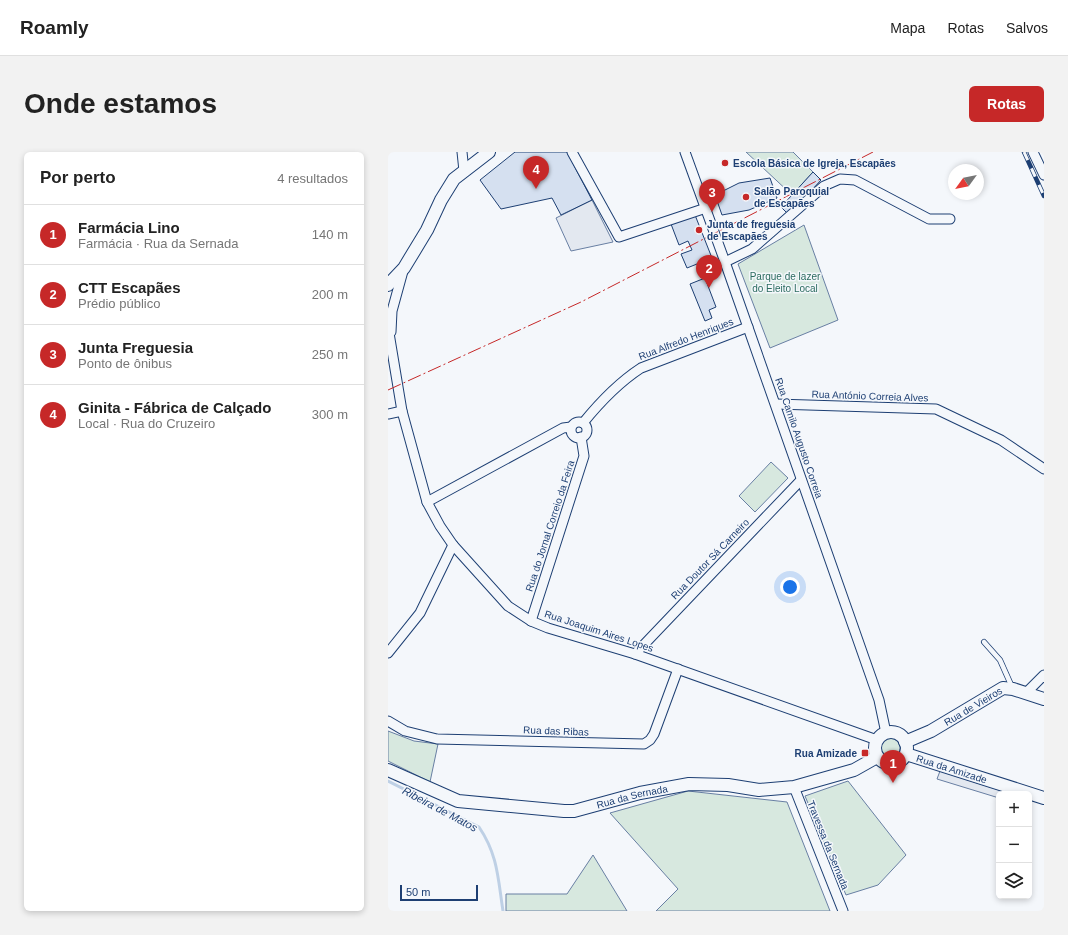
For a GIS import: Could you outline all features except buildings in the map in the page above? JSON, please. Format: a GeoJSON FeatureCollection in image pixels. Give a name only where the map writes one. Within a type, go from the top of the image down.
{"type":"FeatureCollection","features":[{"type":"Feature","properties":{"kind":"street"},"geometry":{"type":"LineString","coordinates":[[462,152],[464,171]]}},
{"type":"Feature","properties":{"kind":"street"},"geometry":{"type":"LineString","coordinates":[[388,284],[404,268],[427,230],[441,200],[454,179],[488,152]]}},
{"type":"Feature","properties":{"kind":"street"},"geometry":{"type":"LineString","coordinates":[[572,152],[619,237],[706,208]]}},
{"type":"Feature","properties":{"kind":"street","name":"Rua Camilo Augusto Correia"},"geometry":{"type":"LineString","coordinates":[[685,152],[776,404],[801,480],[879,700],[881,737]]}},
{"type":"Feature","properties":{"kind":"street"},"geometry":{"type":"LineString","coordinates":[[1033,152],[1044,175]]}},
{"type":"Feature","properties":{"kind":"street"},"geometry":{"type":"LineString","coordinates":[[725,262],[752,249],[824,186],[840,179],[855,180],[929,219],[950,219]]}},
{"type":"Feature","properties":{"kind":"street"},"geometry":{"type":"LineString","coordinates":[[390,339],[392,312],[404,268]]}},
{"type":"Feature","properties":{"kind":"street"},"geometry":{"type":"LineString","coordinates":[[388,327],[390,339]]}},
{"type":"Feature","properties":{"kind":"street","name":"Rua Alfredo Henriques"},"geometry":{"type":"LineString","coordinates":[[583,423],[600,402],[629,376],[641,368],[748,327]]}},
{"type":"Feature","properties":{"kind":"street","name":"Rua Joaquim Aires Lopes"},"geometry":{"type":"LineString","coordinates":[[390,339],[402,411],[413,457],[427,502],[440,526],[453,545],[508,606],[531,621],[548,628],[634,654],[881,737]]}},
{"type":"Feature","properties":{"kind":"street","name":"Rua António Correia Alves"},"geometry":{"type":"LineString","coordinates":[[776,404],[936,409],[1001,440],[1044,469]]}},
{"type":"Feature","properties":{"kind":"street"},"geometry":{"type":"LineString","coordinates":[[388,414],[402,411]]}},
{"type":"Feature","properties":{"kind":"street"},"geometry":{"type":"LineString","coordinates":[[427,502],[563,428],[571,427],[577,422],[583,423],[586,431],[581,437],[576,437],[572,434],[571,427]]}},
{"type":"Feature","properties":{"kind":"street","name":"Rua do Jornal Correio da Feira"},"geometry":{"type":"LineString","coordinates":[[531,621],[584,456],[584,448],[581,437]]}},
{"type":"Feature","properties":{"kind":"street","name":"Rua Doutor Sá Carneiro"},"geometry":{"type":"LineString","coordinates":[[634,654],[801,480]]}},
{"type":"Feature","properties":{"kind":"street"},"geometry":{"type":"LineString","coordinates":[[388,653],[420,613],[453,545]]}},
{"type":"Feature","properties":{"kind":"street","name":"Rua das Ribas"},"geometry":{"type":"LineString","coordinates":[[388,721],[404,731],[437,739],[644,744],[650,740],[654,734],[678,669]]}},
{"type":"Feature","properties":{"kind":"street"},"geometry":{"type":"LineString","coordinates":[[1026,693],[1044,675]]}},
{"type":"Feature","properties":{"kind":"street","name":"Rua de Vieiros"},"geometry":{"type":"LineString","coordinates":[[905,748],[994,692],[1003,688],[1013,689],[1044,699]]}},
{"type":"Feature","properties":{"kind":"street"},"geometry":{"type":"LineString","coordinates":[[895,733],[899,735],[905,748],[900,762],[890,764],[881,761],[877,757],[875,749],[881,737],[895,733]]}},
{"type":"Feature","properties":{"kind":"street","name":"Rua da Amizade"},"geometry":{"type":"LineString","coordinates":[[905,748],[1044,798]]}},
{"type":"Feature","properties":{"kind":"street","name":"Rua da Sernada"},"geometry":{"type":"LineString","coordinates":[[388,770],[458,801],[556,811],[574,811],[640,793],[689,784],[728,785],[759,790],[794,787],[854,770],[877,757]]}},
{"type":"Feature","properties":{"kind":"street","name":"Travessa da Sernada"},"geometry":{"type":"LineString","coordinates":[[794,787],[843,911]]}},
{"type":"Feature","properties":{"kind":"lane"},"geometry":{"type":"LineString","coordinates":[[984,642],[1000,660],[1013,689]]}},
{"type":"Feature","properties":{"kind":"green space"},"geometry":{"type":"Polygon","coordinates":[[[746,152],[793,152],[813,172],[792,195],[746,152]]]}},
{"type":"Feature","properties":{"kind":"green space","name":"Parque de lazer do Eleito Local"},"geometry":{"type":"Polygon","coordinates":[[[804,225],[838,320],[770,348],[738,264],[804,225]]]}},
{"type":"Feature","properties":{"kind":"green space"},"geometry":{"type":"Polygon","coordinates":[[[771,462],[788,478],[755,512],[739,496],[771,462]]]}},
{"type":"Feature","properties":{"kind":"green space"},"geometry":{"type":"Polygon","coordinates":[[[388,731],[414,741],[438,744],[430,782],[388,761],[388,731]]]}},
{"type":"Feature","properties":{"kind":"green space"},"geometry":{"type":"Polygon","coordinates":[[[890,738],[897,741],[900,748],[897,755],[890,758],[883,755],[880,748],[883,741],[890,738]]]}},
{"type":"Feature","properties":{"kind":"green space"},"geometry":{"type":"Polygon","coordinates":[[[848,781],[906,855],[878,885],[846,895],[805,796],[848,781]]]}},
{"type":"Feature","properties":{"kind":"green space"},"geometry":{"type":"Polygon","coordinates":[[[688,791],[787,802],[830,911],[656,911],[678,889],[610,813],[688,791]]]}},
{"type":"Feature","properties":{"kind":"green space"},"geometry":{"type":"Polygon","coordinates":[[[593,855],[627,911],[506,911],[506,894],[567,894],[593,855]]]}},
{"type":"Feature","properties":{"kind":"shaded area"},"geometry":{"type":"Polygon","coordinates":[[[592,200],[613,242],[571,251],[556,218],[592,200]]]}},
{"type":"Feature","properties":{"kind":"shaded area"},"geometry":{"type":"Polygon","coordinates":[[[940,771],[1002,791],[996,791],[996,797],[937,779],[940,771]]]}},
{"type":"Feature","properties":{"kind":"waterway","name":"Ribeira de Matos"},"geometry":{"type":"LineString","coordinates":[[388,781],[479,827],[494,857],[503,911]]}},
{"type":"Feature","properties":{"kind":"railway"},"geometry":{"type":"LineString","coordinates":[[1024,152],[1044,196]]}},
{"type":"Feature","properties":{"kind":"power"},"geometry":{"type":"LineString","coordinates":[[388,390],[581,302],[873,152]]}},
{"type":"Feature","properties":{"kind":"place","name":"Escola Básica de Igreja, Escapães"},"geometry":{"type":"Point","coordinates":[725,163]}},
{"type":"Feature","properties":{"kind":"place","name":"Ginita - Fábrica de Calçado"},"geometry":{"type":"Point","coordinates":[536,189]}},
{"type":"Feature","properties":{"kind":"place","name":"Salão Paroquial de Escapães"},"geometry":{"type":"Point","coordinates":[746,197]}},
{"type":"Feature","properties":{"kind":"place","name":"Junta Freguesia"},"geometry":{"type":"Point","coordinates":[712,212]}},
{"type":"Feature","properties":{"kind":"place","name":"Junta de freguesia de Escapães"},"geometry":{"type":"Point","coordinates":[699,230]}},
{"type":"Feature","properties":{"kind":"place","name":"CTT Escapães"},"geometry":{"type":"Point","coordinates":[709,288]}},
{"type":"Feature","properties":{"kind":"place","name":"Rua Amizade"},"geometry":{"type":"Point","coordinates":[865,753]}},
{"type":"Feature","properties":{"kind":"place","name":"Farmácia Lino"},"geometry":{"type":"Point","coordinates":[893,783]}}]}
